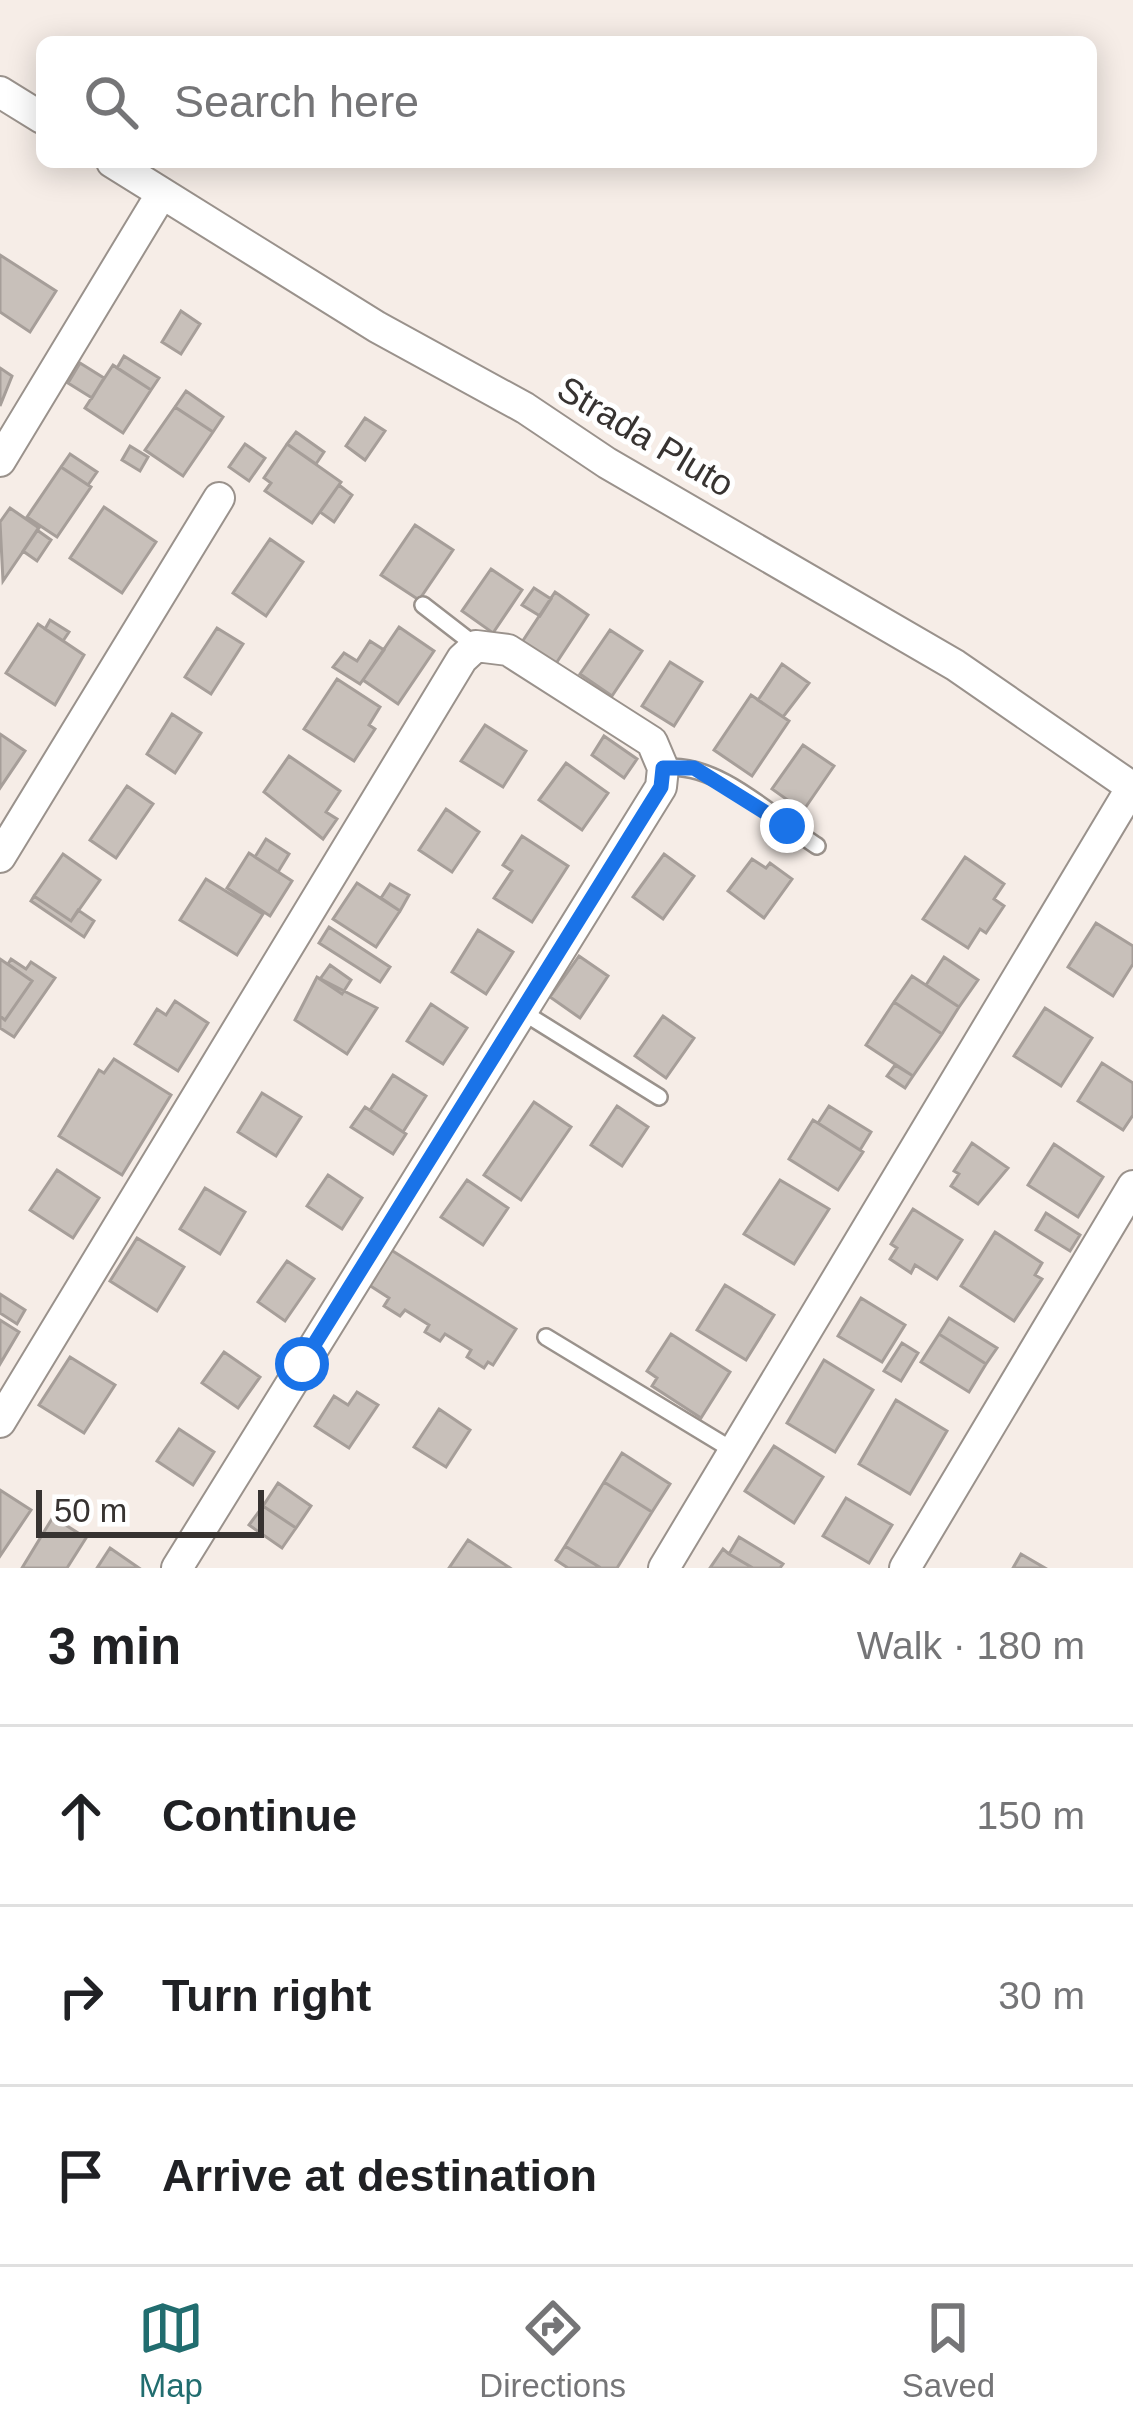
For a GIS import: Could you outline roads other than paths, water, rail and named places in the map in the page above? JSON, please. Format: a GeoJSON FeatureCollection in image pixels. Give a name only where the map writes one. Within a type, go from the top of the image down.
{"type":"FeatureCollection","features":[{"type":"Feature","properties":{"kind":"street"},"geometry":{"type":"LineString","coordinates":[[0,92],[36,114]]}},
{"type":"Feature","properties":{"kind":"street","name":"Strada Pluto"},"geometry":{"type":"LineString","coordinates":[[122,168],[377,327],[525,407],[607,463],[955,665],[1132,787]]}},
{"type":"Feature","properties":{"kind":"street"},"geometry":{"type":"LineString","coordinates":[[0,461],[162,193]]}},
{"type":"Feature","properties":{"kind":"street"},"geometry":{"type":"LineString","coordinates":[[0,856],[219,498]]}},
{"type":"Feature","properties":{"kind":"street"},"geometry":{"type":"LineString","coordinates":[[0,1422],[441,691],[476,646],[508,650],[652,742],[663,768],[661,787],[177,1568]]}},
{"type":"Feature","properties":{"kind":"street"},"geometry":{"type":"LineString","coordinates":[[664,1568],[1132,787]]}},
{"type":"Feature","properties":{"kind":"street"},"geometry":{"type":"LineString","coordinates":[[905,1568],[1133,1186]]}},
{"type":"Feature","properties":{"kind":"lane"},"geometry":{"type":"LineString","coordinates":[[423,605],[476,646]]}},
{"type":"Feature","properties":{"kind":"lane"},"geometry":{"type":"LineString","coordinates":[[663,768],[682,766],[710,775],[817,846]]}},
{"type":"Feature","properties":{"kind":"lane"},"geometry":{"type":"LineString","coordinates":[[520,1011],[659,1097]]}},
{"type":"Feature","properties":{"kind":"lane"},"geometry":{"type":"LineString","coordinates":[[545,1337],[734,1451]]}}]}
